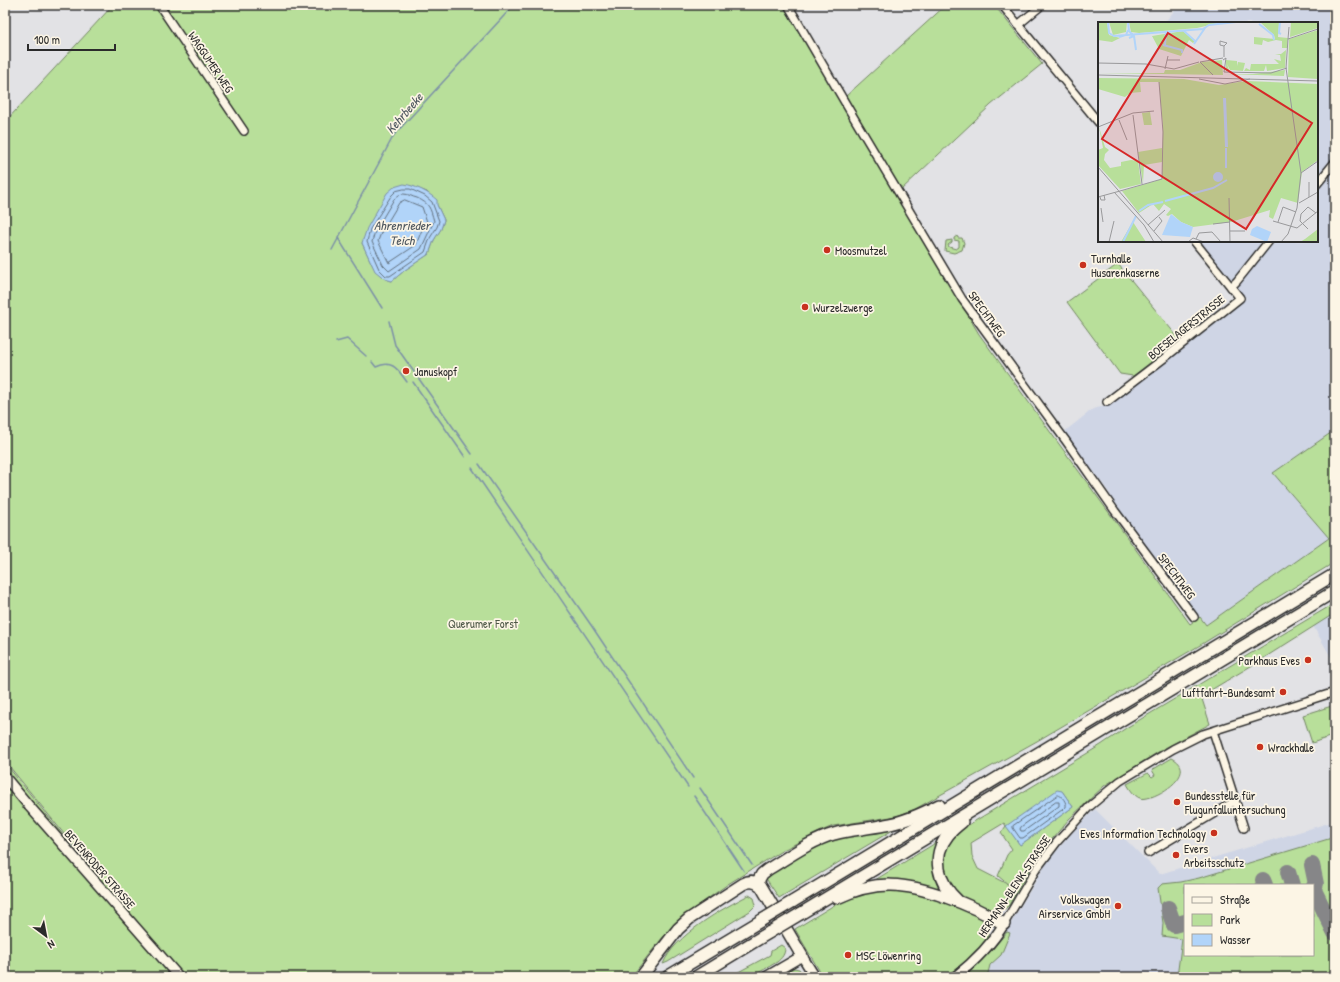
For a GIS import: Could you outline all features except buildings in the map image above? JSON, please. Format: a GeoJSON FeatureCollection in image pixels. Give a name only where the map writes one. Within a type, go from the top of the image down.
{"type":"FeatureCollection","features":[{"type":"Feature","properties":{"kind":"highway"},"geometry":{"type":"LineString","coordinates":[[667,977],[1335,574]]}},
{"type":"Feature","properties":{"kind":"highway"},"geometry":{"type":"LineString","coordinates":[[696,977],[1335,591]]}},
{"type":"Feature","properties":{"kind":"highway"},"geometry":{"type":"LineString","coordinates":[[757,883],[764,872],[829,836],[845,831],[900,822],[921,814],[946,800],[968,795]]}},
{"type":"Feature","properties":{"kind":"highway"},"geometry":{"type":"LineString","coordinates":[[959,902],[950,894],[941,879],[938,867],[940,850],[944,840],[951,831],[990,799]]}},
{"type":"Feature","properties":{"kind":"highway"},"geometry":{"type":"LineString","coordinates":[[641,977],[678,929],[690,919],[750,881],[761,886],[802,956]]}},
{"type":"Feature","properties":{"kind":"highway"},"geometry":{"type":"LineString","coordinates":[[802,913],[854,891],[884,885],[903,885],[918,888],[959,902],[1004,924]]}},
{"type":"Feature","properties":{"kind":"main road","name":"BEVENRODER STRASSE"},"geometry":{"type":"LineString","coordinates":[[5,777],[179,977]]}},
{"type":"Feature","properties":{"kind":"main road","name":"HERMANN-BLENK-STRASSE"},"geometry":{"type":"LineString","coordinates":[[955,977],[989,945],[1004,924]]}},
{"type":"Feature","properties":{"kind":"main road"},"geometry":{"type":"LineString","coordinates":[[766,977],[802,956],[815,977]]}},
{"type":"Feature","properties":{"kind":"street","name":"WAGGUMER WEG"},"geometry":{"type":"LineString","coordinates":[[159,5],[244,131]]}},
{"type":"Feature","properties":{"kind":"street","name":"SPECHTWEG"},"geometry":{"type":"LineString","coordinates":[[788,5],[962,299],[1194,618]]}},
{"type":"Feature","properties":{"kind":"street"},"geometry":{"type":"LineString","coordinates":[[1002,5],[1098,122]]}},
{"type":"Feature","properties":{"kind":"street"},"geometry":{"type":"LineString","coordinates":[[1018,25],[1042,5]]}},
{"type":"Feature","properties":{"kind":"street"},"geometry":{"type":"LineString","coordinates":[[1318,183],[1335,162]]}},
{"type":"Feature","properties":{"kind":"street","name":"BOESELAGERSTRASSE"},"geometry":{"type":"LineString","coordinates":[[1107,402],[1177,349],[1240,298],[1195,242]]}},
{"type":"Feature","properties":{"kind":"street"},"geometry":{"type":"LineString","coordinates":[[1231,286],[1237,281],[1268,242]]}},
{"type":"Feature","properties":{"kind":"street","name":"HERMANN-BLENK-STRASSE"},"geometry":{"type":"LineString","coordinates":[[1004,924],[1031,878],[1060,837],[1089,807],[1120,781],[1189,741],[1213,731],[1335,692]]}},
{"type":"Feature","properties":{"kind":"street"},"geometry":{"type":"LineString","coordinates":[[1213,731],[1244,828]]}},
{"type":"Feature","properties":{"kind":"street"},"geometry":{"type":"LineString","coordinates":[[1148,854],[1235,801]]}},
{"type":"Feature","properties":{"kind":"shaded area"},"geometry":{"type":"Polygon","coordinates":[[[1179,5],[1335,5],[1335,430],[1273,473],[1329,538],[1206,625],[1118,511],[1108,491],[1064,432],[1093,409],[1109,405],[1192,342],[1246,298],[1201,242],[1318,242],[1318,22],[1165,22],[1179,5]]]}},
{"type":"Feature","properties":{"kind":"shaded area"},"geometry":{"type":"Polygon","coordinates":[[[1335,613],[1335,664],[1313,626],[1335,613]]]}},
{"type":"Feature","properties":{"kind":"shaded area"},"geometry":{"type":"Polygon","coordinates":[[[1095,809],[1160,874],[1335,821],[1335,977],[965,977],[1001,940],[1046,864],[1070,835],[1095,809]]]}},
{"type":"Feature","properties":{"kind":"green space","name":"Querumer Forst"},"geometry":{"type":"Polygon","coordinates":[[[113,5],[783,5],[979,334],[1190,624],[1200,617],[1206,625],[1329,538],[1273,473],[1335,430],[1335,562],[1202,644],[1037,741],[915,809],[897,816],[833,826],[783,850],[728,884],[671,927],[631,977],[180,977],[5,761],[5,122],[113,5]],[[411,186],[362,243],[373,266],[386,279],[392,281],[405,270],[429,254],[434,240],[441,229],[444,220],[437,205],[427,192],[411,186]]]}},
{"type":"Feature","properties":{"kind":"green space"},"geometry":{"type":"Polygon","coordinates":[[[946,5],[994,5],[1042,64],[991,105],[901,190],[846,96],[946,5]]]}},
{"type":"Feature","properties":{"kind":"green space"},"geometry":{"type":"Polygon","coordinates":[[[957,236],[958,238],[962,238],[964,243],[962,250],[954,253],[945,251],[946,241],[952,240],[952,242],[948,245],[949,247],[956,249],[959,247],[959,241],[954,240],[957,236]]]}},
{"type":"Feature","properties":{"kind":"green space"},"geometry":{"type":"Polygon","coordinates":[[[1118,264],[1180,340],[1133,376],[1120,374],[1067,302],[1118,264]]]}},
{"type":"Feature","properties":{"kind":"green space"},"geometry":{"type":"Polygon","coordinates":[[[1335,603],[1335,613],[1201,696],[1210,724],[1163,749],[1104,786],[1069,819],[1029,870],[1009,905],[1005,909],[993,909],[985,924],[988,930],[987,938],[982,946],[975,954],[957,968],[944,977],[823,977],[795,929],[942,839],[955,833],[1101,745],[1126,728],[1335,603]],[[1062,791],[1007,826],[1020,845],[1073,807],[1062,791]],[[1004,823],[971,843],[972,856],[978,869],[1009,885],[998,876],[1007,855],[1012,849],[1001,833],[1006,826],[1004,823]]]}},
{"type":"Feature","properties":{"kind":"green space"},"geometry":{"type":"Polygon","coordinates":[[[1335,705],[1335,735],[1312,743],[1303,715],[1335,705]]]}},
{"type":"Feature","properties":{"kind":"green space"},"geometry":{"type":"Polygon","coordinates":[[[1172,758],[1180,764],[1181,771],[1178,779],[1171,786],[1154,796],[1146,798],[1140,798],[1134,794],[1127,784],[1148,773],[1152,777],[1155,775],[1152,770],[1172,758]]]}},
{"type":"Feature","properties":{"kind":"green space"},"geometry":{"type":"Polygon","coordinates":[[[5,763],[178,977],[5,977],[5,763]]]}},
{"type":"Feature","properties":{"kind":"green space"},"geometry":{"type":"Polygon","coordinates":[[[903,824],[779,898],[765,877],[814,848],[835,839],[903,824]]]}},
{"type":"Feature","properties":{"kind":"green space"},"geometry":{"type":"Polygon","coordinates":[[[1335,837],[1335,977],[1177,977],[1182,939],[1162,936],[1163,923],[1158,888],[1162,884],[1199,878],[1335,837]]]}},
{"type":"Feature","properties":{"kind":"green space"},"geometry":{"type":"Polygon","coordinates":[[[749,895],[754,898],[756,905],[750,911],[663,964],[677,943],[688,933],[713,915],[749,895]]]}},
{"type":"Feature","properties":{"kind":"green space"},"geometry":{"type":"Polygon","coordinates":[[[1007,932],[1010,933],[1001,955],[990,965],[987,977],[965,977],[991,951],[1007,932]]]}},
{"type":"Feature","properties":{"kind":"green space"},"geometry":{"type":"Polygon","coordinates":[[[781,945],[785,948],[782,957],[777,962],[751,977],[729,977],[770,955],[771,951],[781,945]]]}},
{"type":"Feature","properties":{"kind":"green space"},"geometry":{"type":"Polygon","coordinates":[[[794,968],[799,969],[806,977],[776,977],[794,968]]]}},
{"type":"Feature","properties":{"kind":"water","name":"Ahrenrieder Teich"},"geometry":{"type":"Polygon","coordinates":[[[404,184],[422,190],[437,200],[437,205],[444,220],[429,254],[405,270],[392,281],[385,279],[375,271],[362,243],[367,228],[387,193],[394,187],[404,184]]]}},
{"type":"Feature","properties":{"kind":"water"},"geometry":{"type":"Polygon","coordinates":[[[1057,790],[1062,791],[1073,807],[1020,845],[1006,826],[1057,790]]]}},
{"type":"Feature","properties":{"kind":"waterway","name":"Kehrbeeke"},"geometry":{"type":"LineString","coordinates":[[332,250],[394,135],[514,5]]}},
{"type":"Feature","properties":{"kind":"waterway"},"geometry":{"type":"LineString","coordinates":[[338,238],[382,308]]}},
{"type":"Feature","properties":{"kind":"waterway"},"geometry":{"type":"LineString","coordinates":[[389,321],[395,345],[472,454]]}},
{"type":"Feature","properties":{"kind":"waterway"},"geometry":{"type":"LineString","coordinates":[[336,342],[347,339],[366,356]]}},
{"type":"Feature","properties":{"kind":"waterway"},"geometry":{"type":"LineString","coordinates":[[372,362],[376,367],[387,364],[391,365],[401,373],[407,382]]}},
{"type":"Feature","properties":{"kind":"waterway"},"geometry":{"type":"LineString","coordinates":[[413,382],[465,457]]}},
{"type":"Feature","properties":{"kind":"waterway"},"geometry":{"type":"LineString","coordinates":[[479,464],[591,625],[693,778]]}},
{"type":"Feature","properties":{"kind":"waterway"},"geometry":{"type":"LineString","coordinates":[[472,468],[688,787]]}},
{"type":"Feature","properties":{"kind":"waterway"},"geometry":{"type":"LineString","coordinates":[[700,788],[752,865]]}},
{"type":"Feature","properties":{"kind":"waterway"},"geometry":{"type":"LineString","coordinates":[[694,796],[744,871]]}},
{"type":"Feature","properties":{"kind":"taxiway"},"geometry":{"type":"LineString","coordinates":[[1312,865],[1316,884]]}},
{"type":"Feature","properties":{"kind":"taxiway"},"geometry":{"type":"LineString","coordinates":[[1288,872],[1292,884]]}},
{"type":"Feature","properties":{"kind":"taxiway"},"geometry":{"type":"LineString","coordinates":[[1263,880],[1265,884]]}},
{"type":"Feature","properties":{"kind":"taxiway"},"geometry":{"type":"LineString","coordinates":[[1314,890],[1335,933]]}},
{"type":"Feature","properties":{"kind":"taxiway"},"geometry":{"type":"LineString","coordinates":[[1168,908],[1174,925],[1184,922]]}},
{"type":"Feature","properties":{"kind":"place","name":"Moosmutzel"},"geometry":{"type":"Point","coordinates":[827,250]}},
{"type":"Feature","properties":{"kind":"place","name":"Turnhalle Husarenkaserne"},"geometry":{"type":"Point","coordinates":[1083,265]}},
{"type":"Feature","properties":{"kind":"place","name":"Wurzelzwerge"},"geometry":{"type":"Point","coordinates":[805,307]}},
{"type":"Feature","properties":{"kind":"place","name":"Januskopf"},"geometry":{"type":"Point","coordinates":[406,371]}},
{"type":"Feature","properties":{"kind":"place","name":"Parkhaus Eves"},"geometry":{"type":"Point","coordinates":[1308,660]}},
{"type":"Feature","properties":{"kind":"place","name":"Luftfahrt-Bundesamt"},"geometry":{"type":"Point","coordinates":[1283,692]}},
{"type":"Feature","properties":{"kind":"place","name":"Wrackhalle"},"geometry":{"type":"Point","coordinates":[1260,747]}},
{"type":"Feature","properties":{"kind":"place","name":"Bundesstelle für Flugunfalluntersuchung"},"geometry":{"type":"Point","coordinates":[1177,802]}},
{"type":"Feature","properties":{"kind":"place","name":"Eves Information Technology"},"geometry":{"type":"Point","coordinates":[1214,833]}},
{"type":"Feature","properties":{"kind":"place","name":"Evers Arbeitsschutz"},"geometry":{"type":"Point","coordinates":[1176,855]}},
{"type":"Feature","properties":{"kind":"place","name":"Volkswagen Airservice GmbH"},"geometry":{"type":"Point","coordinates":[1118,906]}},
{"type":"Feature","properties":{"kind":"place","name":"MSC Löwenring"},"geometry":{"type":"Point","coordinates":[848,955]}}]}
